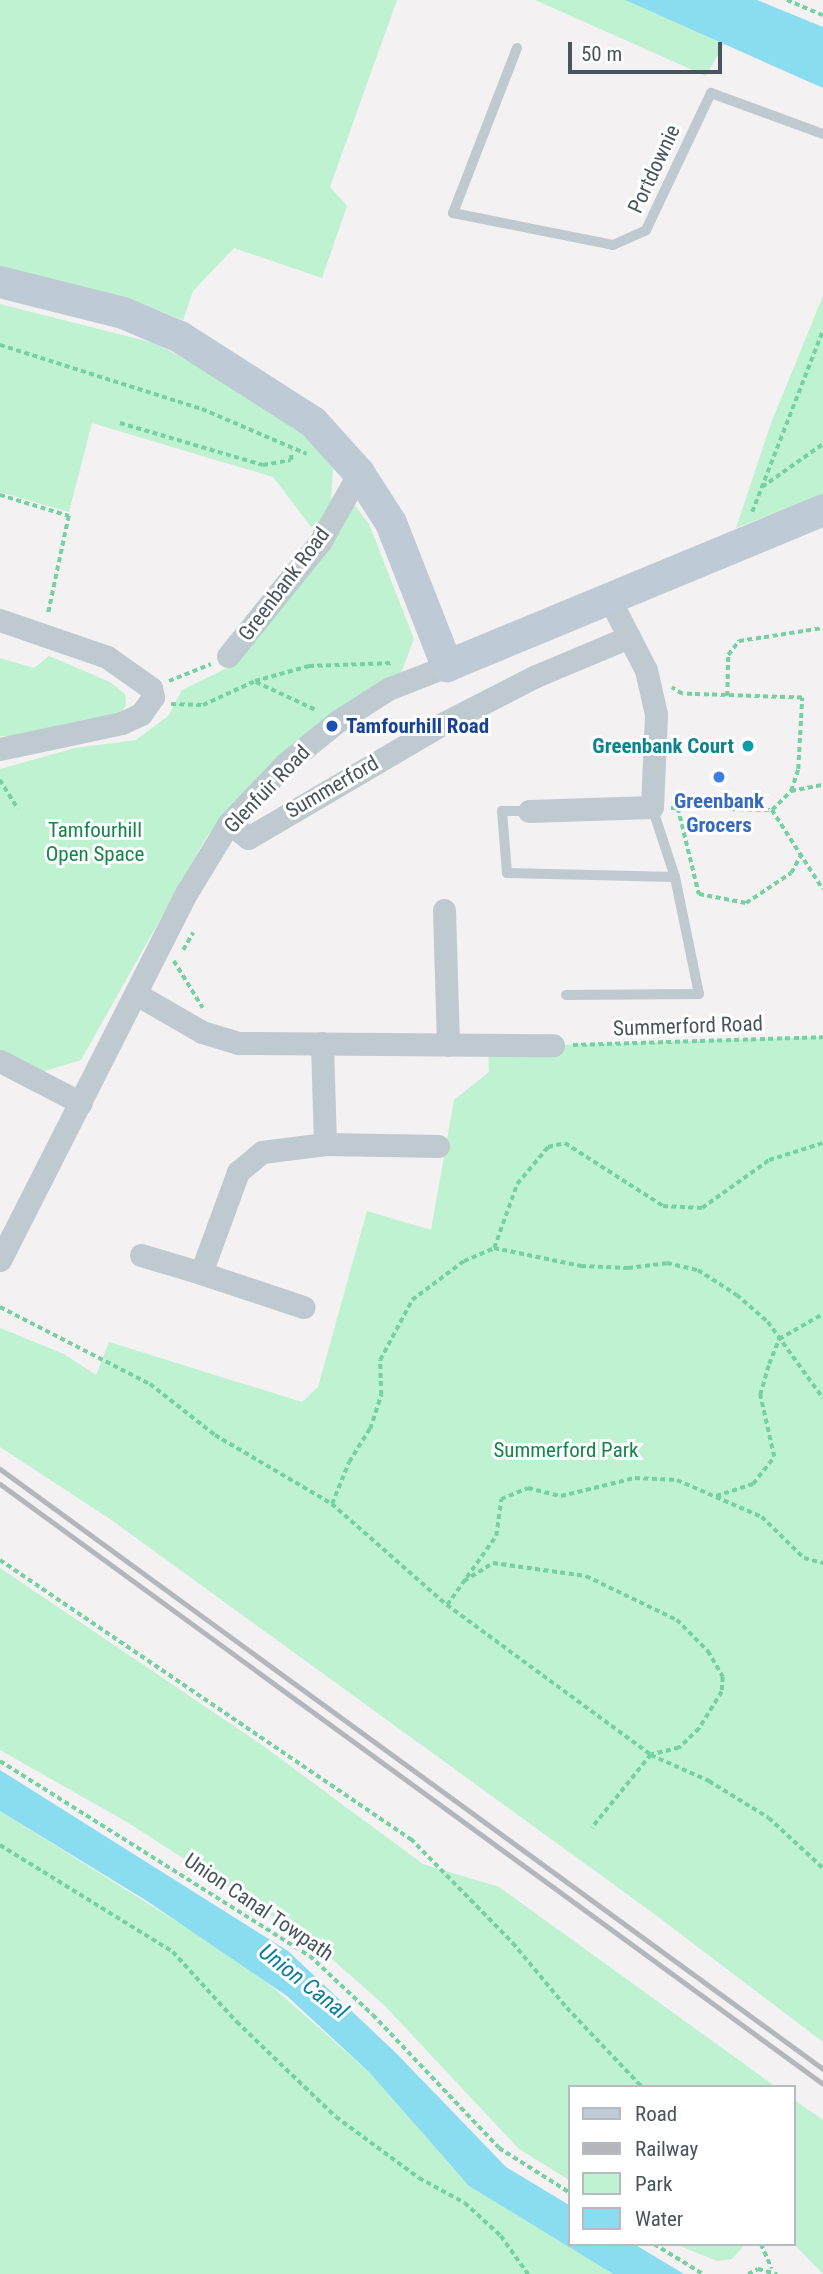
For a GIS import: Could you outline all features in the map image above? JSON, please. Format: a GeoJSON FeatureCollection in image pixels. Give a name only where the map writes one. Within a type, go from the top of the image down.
{"type":"FeatureCollection","features":[{"type":"Feature","properties":{"kind":"main road"},"geometry":{"type":"LineString","coordinates":[[0,282],[123,313],[180,337],[313,422],[351,464],[391,523],[447,666]]}},
{"type":"Feature","properties":{"kind":"main road","name":"Glenfuir Road"},"geometry":{"type":"LineString","coordinates":[[447,666],[740,547],[823,510]]}},
{"type":"Feature","properties":{"kind":"street","name":"Greenbank Road"},"geometry":{"type":"LineString","coordinates":[[228,656],[320,542],[351,464]]}},
{"type":"Feature","properties":{"kind":"street"},"geometry":{"type":"LineString","coordinates":[[529,811],[652,807],[656,714],[646,670],[610,600]]}},
{"type":"Feature","properties":{"kind":"street"},"geometry":{"type":"LineString","coordinates":[[0,620],[45,632],[107,657],[152,693],[141,714],[122,723],[0,748]]}},
{"type":"Feature","properties":{"kind":"street","name":"Summerford"},"geometry":{"type":"LineString","coordinates":[[229,823],[248,838],[444,723],[536,676],[629,637]]}},
{"type":"Feature","properties":{"kind":"street","name":"Glenfuir Road"},"geometry":{"type":"LineString","coordinates":[[0,1260],[138,995],[187,892],[229,823],[285,764],[338,721],[388,689],[447,666]]}},
{"type":"Feature","properties":{"kind":"street"},"geometry":{"type":"LineString","coordinates":[[444,910],[448,1045]]}},
{"type":"Feature","properties":{"kind":"street"},"geometry":{"type":"LineString","coordinates":[[138,995],[202,1032],[238,1043],[553,1045]]}},
{"type":"Feature","properties":{"kind":"street"},"geometry":{"type":"LineString","coordinates":[[322,1043],[325,1144]]}},
{"type":"Feature","properties":{"kind":"street"},"geometry":{"type":"LineString","coordinates":[[0,1061],[81,1103]]}},
{"type":"Feature","properties":{"kind":"street"},"geometry":{"type":"LineString","coordinates":[[201,1273],[238,1172],[262,1152],[325,1144],[438,1146]]}},
{"type":"Feature","properties":{"kind":"street"},"geometry":{"type":"LineString","coordinates":[[141,1255],[303,1307]]}},
{"type":"Feature","properties":{"kind":"lane","name":"Portdownie"},"geometry":{"type":"LineString","coordinates":[[517,48],[453,213],[497,224],[613,245],[646,230],[711,93],[823,134]]}},
{"type":"Feature","properties":{"kind":"lane"},"geometry":{"type":"LineString","coordinates":[[566,995],[699,994],[675,877],[652,807]]}},
{"type":"Feature","properties":{"kind":"lane"},"geometry":{"type":"LineString","coordinates":[[529,811],[502,811],[507,873],[675,877]]}},
{"type":"Feature","properties":{"kind":"path"},"geometry":{"type":"LineString","coordinates":[[787,0],[823,15]]}},
{"type":"Feature","properties":{"kind":"path"},"geometry":{"type":"LineString","coordinates":[[740,547],[760,488],[823,330]]}},
{"type":"Feature","properties":{"kind":"path"},"geometry":{"type":"LineString","coordinates":[[0,345],[202,409],[291,451],[351,464]]}},
{"type":"Feature","properties":{"kind":"path"},"geometry":{"type":"LineString","coordinates":[[120,423],[263,465],[291,460],[291,451]]}},
{"type":"Feature","properties":{"kind":"path"},"geometry":{"type":"LineString","coordinates":[[760,488],[823,444]]}},
{"type":"Feature","properties":{"kind":"path"},"geometry":{"type":"LineString","coordinates":[[0,495],[69,516],[45,632]]}},
{"type":"Feature","properties":{"kind":"path"},"geometry":{"type":"LineString","coordinates":[[727,695],[728,655],[738,641],[823,628]]}},
{"type":"Feature","properties":{"kind":"path"},"geometry":{"type":"LineString","coordinates":[[152,693],[228,656]]}},
{"type":"Feature","properties":{"kind":"path"},"geometry":{"type":"LineString","coordinates":[[152,693],[169,704],[203,705],[255,681],[309,666],[404,664]]}},
{"type":"Feature","properties":{"kind":"path"},"geometry":{"type":"LineString","coordinates":[[646,670],[682,694],[802,698],[798,769],[791,791],[772,810],[652,807]]}},
{"type":"Feature","properties":{"kind":"path"},"geometry":{"type":"LineString","coordinates":[[255,681],[338,721]]}},
{"type":"Feature","properties":{"kind":"path"},"geometry":{"type":"LineString","coordinates":[[0,780],[18,809]]}},
{"type":"Feature","properties":{"kind":"path"},"geometry":{"type":"LineString","coordinates":[[791,791],[823,785]]}},
{"type":"Feature","properties":{"kind":"path"},"geometry":{"type":"LineString","coordinates":[[678,808],[699,894],[746,903],[791,873],[801,855]]}},
{"type":"Feature","properties":{"kind":"path"},"geometry":{"type":"LineString","coordinates":[[772,810],[823,889]]}},
{"type":"Feature","properties":{"kind":"path"},"geometry":{"type":"LineString","coordinates":[[194,929],[174,960],[212,1015]]}},
{"type":"Feature","properties":{"kind":"path","name":"Summerford Road"},"geometry":{"type":"LineString","coordinates":[[553,1045],[823,1037]]}},
{"type":"Feature","properties":{"kind":"path"},"geometry":{"type":"LineString","coordinates":[[494,1248],[517,1184],[548,1147],[565,1143],[663,1206],[702,1208],[769,1160],[823,1143]]}},
{"type":"Feature","properties":{"kind":"path"},"geometry":{"type":"LineString","coordinates":[[332,1504],[349,1462],[370,1430],[380,1395],[380,1360],[412,1300],[464,1261],[494,1248],[581,1266],[628,1268],[667,1263],[698,1270],[737,1295],[768,1322],[823,1398]]}},
{"type":"Feature","properties":{"kind":"path"},"geometry":{"type":"LineString","coordinates":[[0,1307],[115,1363],[215,1435],[332,1504],[447,1605],[650,1755],[709,1781],[769,1818],[823,1868]]}},
{"type":"Feature","properties":{"kind":"path"},"geometry":{"type":"LineString","coordinates":[[714,1496],[753,1484],[774,1457],[760,1395],[779,1339],[823,1314]]}},
{"type":"Feature","properties":{"kind":"path"},"geometry":{"type":"LineString","coordinates":[[447,1605],[496,1535],[501,1499],[528,1488],[561,1496],[635,1478],[677,1480],[762,1517],[804,1558],[823,1563]]}},
{"type":"Feature","properties":{"kind":"path"},"geometry":{"type":"LineString","coordinates":[[0,1560],[411,1839],[513,1942],[567,2008],[640,2085]]}},
{"type":"Feature","properties":{"kind":"path"},"geometry":{"type":"LineString","coordinates":[[462,1582],[493,1563],[586,1576],[677,1620],[708,1651],[723,1677],[722,1692],[699,1728],[679,1748],[650,1755],[592,1828]]}},
{"type":"Feature","properties":{"kind":"path","name":"Union Canal Towpath"},"geometry":{"type":"LineString","coordinates":[[0,1761],[310,1956],[373,2015],[499,2148],[568,2191]]}},
{"type":"Feature","properties":{"kind":"path"},"geometry":{"type":"LineString","coordinates":[[0,1845],[173,1952],[237,2022],[336,2117],[419,2178],[465,2203],[501,2236],[528,2274]]}},
{"type":"Feature","properties":{"kind":"path"},"geometry":{"type":"LineString","coordinates":[[657,2246],[703,2274]]}},
{"type":"Feature","properties":{"kind":"path"},"geometry":{"type":"LineString","coordinates":[[762,2246],[772,2269],[778,2274]]}},
{"type":"Feature","properties":{"kind":"path"},"geometry":{"type":"LineString","coordinates":[[748,2274],[772,2269]]}},
{"type":"Feature","properties":{"kind":"green space"},"geometry":{"type":"Polygon","coordinates":[[[0,0],[397,0],[330,187],[347,206],[322,278],[234,248],[193,291],[183,320],[127,298],[0,267],[0,0]]]}},
{"type":"Feature","properties":{"kind":"green space"},"geometry":{"type":"Polygon","coordinates":[[[535,0],[625,0],[724,44],[706,76],[535,0]]]}},
{"type":"Feature","properties":{"kind":"green space"},"geometry":{"type":"Polygon","coordinates":[[[823,296],[823,494],[736,528],[771,423],[823,296]]]}},
{"type":"Feature","properties":{"kind":"green space"},"geometry":{"type":"Polygon","coordinates":[[[0,304],[154,343],[266,399],[315,439],[333,467],[331,503],[318,536],[273,477],[92,423],[69,512],[0,492],[0,304]]]}},
{"type":"Feature","properties":{"kind":"green space","name":"Tamfourhill Open Space"},"geometry":{"type":"Polygon","coordinates":[[[353,503],[369,524],[414,639],[399,678],[355,697],[291,745],[207,836],[81,1060],[42,1072],[0,1050],[0,769],[75,748],[136,740],[168,716],[182,690],[229,667],[353,503]]]}},
{"type":"Feature","properties":{"kind":"green space"},"geometry":{"type":"Polygon","coordinates":[[[49,656],[110,682],[125,694],[126,705],[120,714],[20,737],[0,736],[0,658],[34,668],[49,656]]]}},
{"type":"Feature","properties":{"kind":"green space","name":"Summerford Park"},"geometry":{"type":"Polygon","coordinates":[[[823,1037],[823,2042],[653,1913],[110,1519],[0,1447],[0,1328],[64,1354],[96,1375],[109,1342],[302,1402],[318,1387],[367,1211],[431,1230],[454,1100],[489,1072],[488,1047],[823,1037]]]}},
{"type":"Feature","properties":{"kind":"green space"},"geometry":{"type":"Polygon","coordinates":[[[0,1568],[262,1745],[423,1864],[499,1887],[773,2085],[568,2085],[568,2179],[519,2149],[385,2006],[314,1943],[127,1822],[0,1750],[0,1568]]]}},
{"type":"Feature","properties":{"kind":"green space"},"geometry":{"type":"Polygon","coordinates":[[[0,1811],[251,1968],[369,2072],[469,2186],[613,2274],[0,2274],[0,1811]]]}},
{"type":"Feature","properties":{"kind":"green space"},"geometry":{"type":"Polygon","coordinates":[[[795,2100],[823,2120],[823,2274],[795,2245],[795,2100]]]}},
{"type":"Feature","properties":{"kind":"green space"},"geometry":{"type":"Polygon","coordinates":[[[680,2246],[743,2246],[732,2259],[717,2261],[680,2246]]]}},
{"type":"Feature","properties":{"kind":"water"},"geometry":{"type":"Polygon","coordinates":[[[625,0],[757,0],[823,27],[823,88],[625,0]]]}},
{"type":"Feature","properties":{"kind":"water","name":"Union Canal"},"geometry":{"type":"Polygon","coordinates":[[[0,1770],[288,1951],[396,2053],[506,2167],[568,2204],[568,2246],[637,2246],[684,2274],[613,2274],[469,2186],[369,2072],[287,1996],[147,1901],[0,1811],[0,1770]]]}},
{"type":"Feature","properties":{"kind":"railway"},"geometry":{"type":"LineString","coordinates":[[0,1469],[823,2069]]}},
{"type":"Feature","properties":{"kind":"railway"},"geometry":{"type":"LineString","coordinates":[[0,1484],[823,2084]]}},
{"type":"Feature","properties":{"kind":"place","name":"Tamfourhill Road"},"geometry":{"type":"Point","coordinates":[332,726]}},
{"type":"Feature","properties":{"kind":"place","name":"Greenbank Court"},"geometry":{"type":"Point","coordinates":[748,746]}},
{"type":"Feature","properties":{"kind":"place","name":"Greenbank Grocers"},"geometry":{"type":"Point","coordinates":[719,777]}}]}
